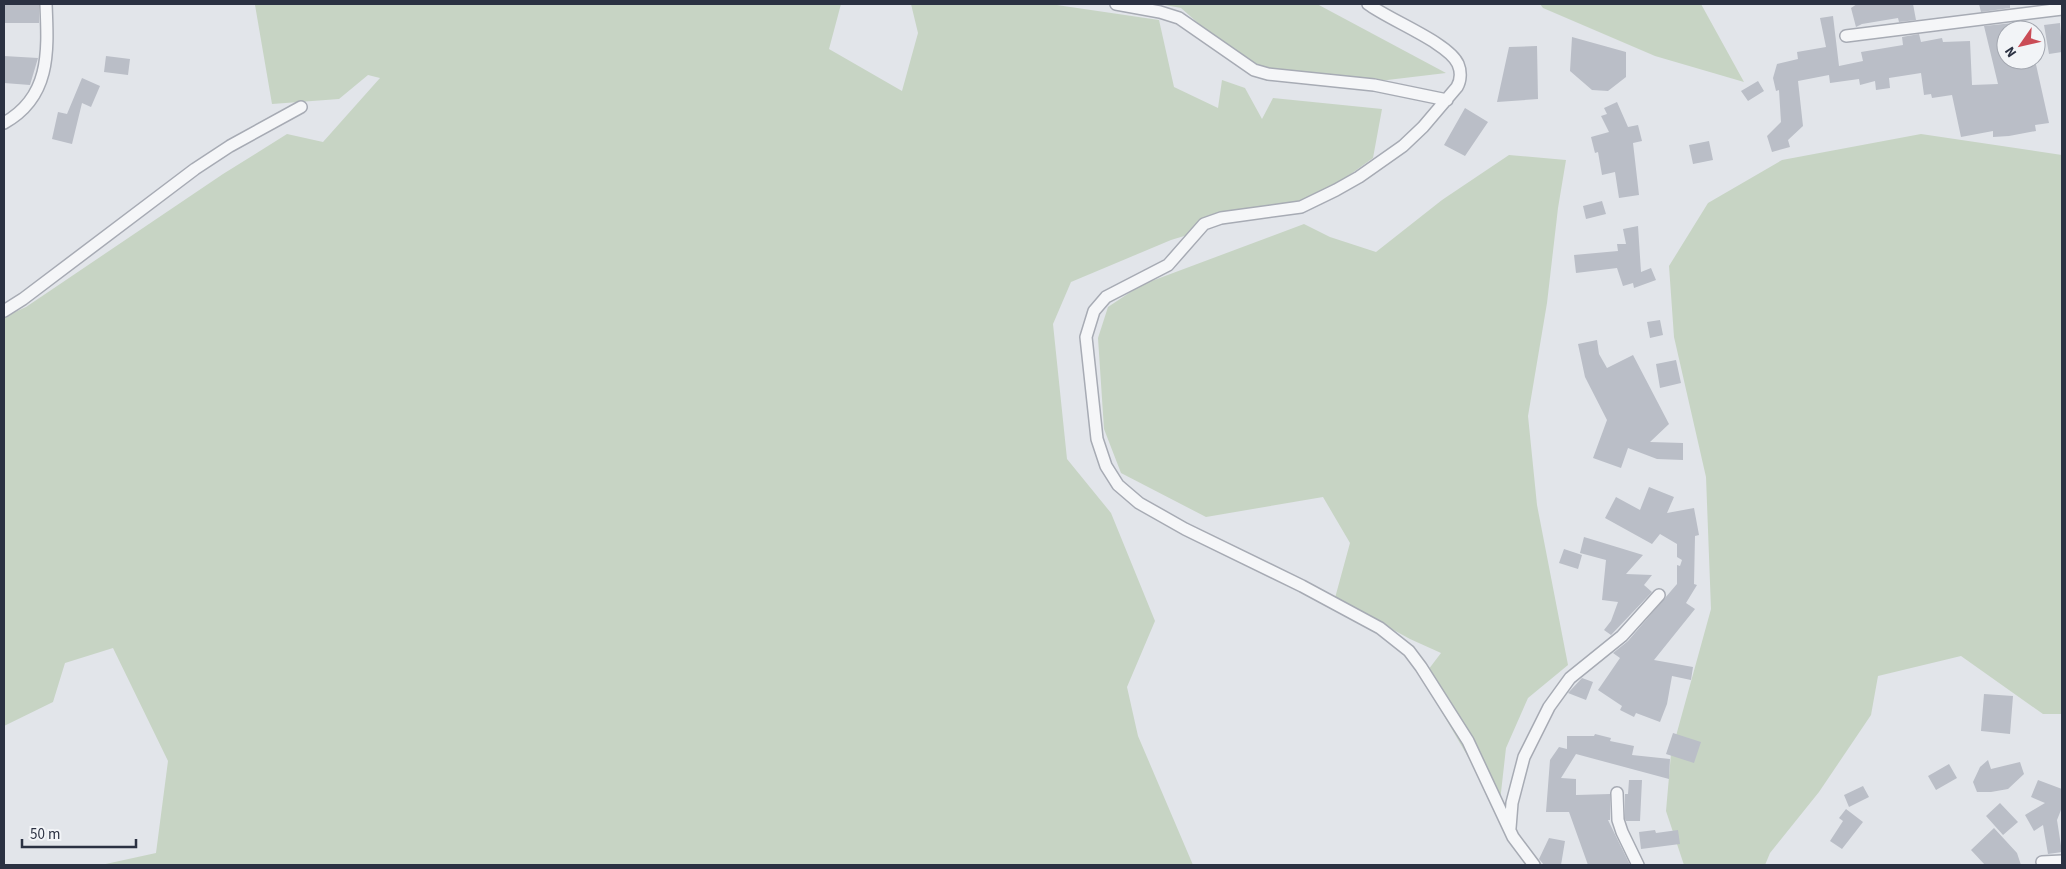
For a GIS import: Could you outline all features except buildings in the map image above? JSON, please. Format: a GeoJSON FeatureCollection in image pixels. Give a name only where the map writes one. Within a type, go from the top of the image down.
{"type":"FeatureCollection","features":[{"type":"Feature","properties":{"kind":"street"},"geometry":{"type":"LineString","coordinates":[[4,123],[25,109],[38,87],[46,60],[48,43],[46,4]]}},
{"type":"Feature","properties":{"kind":"street"},"geometry":{"type":"LineString","coordinates":[[1116,4],[1160,12],[1179,18],[1240,62],[1261,72],[1374,85],[1447,100]]}},
{"type":"Feature","properties":{"kind":"street"},"geometry":{"type":"LineString","coordinates":[[1368,4],[1447,50],[1458,64],[1460,79],[1457,87],[1423,127],[1403,146],[1359,177],[1301,207],[1221,218],[1204,224],[1168,265],[1106,297],[1094,310],[1086,337],[1097,439],[1106,466],[1118,485],[1139,504],[1302,586],[1380,628],[1395,640],[1421,667],[1468,741],[1510,830],[1534,865]]}},
{"type":"Feature","properties":{"kind":"street"},"geometry":{"type":"LineString","coordinates":[[1846,36],[2062,9]]}},
{"type":"Feature","properties":{"kind":"street"},"geometry":{"type":"LineString","coordinates":[[4,311],[31,293],[202,165],[230,146],[301,107]]}},
{"type":"Feature","properties":{"kind":"street"},"geometry":{"type":"LineString","coordinates":[[1510,830],[1512,803],[1524,757],[1549,707],[1570,678],[1622,636],[1659,595]]}},
{"type":"Feature","properties":{"kind":"street"},"geometry":{"type":"LineString","coordinates":[[1617,793],[1618,820],[1638,865]]}},
{"type":"Feature","properties":{"kind":"street"},"geometry":{"type":"LineString","coordinates":[[2042,862],[2062,861]]}},
{"type":"Feature","properties":{"kind":"green space"},"geometry":{"type":"Polygon","coordinates":[[[253,4],[841,4],[829,49],[902,91],[918,33],[911,4],[1050,4],[1159,20],[1174,87],[1218,108],[1222,80],[1245,88],[1262,119],[1273,98],[1382,109],[1373,158],[1323,194],[1171,240],[1071,282],[1053,324],[1067,459],[1111,513],[1155,621],[1127,687],[1138,736],[1193,865],[101,865],[156,853],[168,761],[113,648],[65,663],[53,702],[4,726],[4,317],[26,307],[223,174],[287,134],[323,142],[380,78],[368,75],[339,99],[272,104],[255,5],[253,4]]]}},
{"type":"Feature","properties":{"kind":"green space"},"geometry":{"type":"Polygon","coordinates":[[[1160,4],[1317,4],[1446,73],[1379,81],[1253,72],[1181,8],[1160,4]]]}},
{"type":"Feature","properties":{"kind":"green space"},"geometry":{"type":"Polygon","coordinates":[[[1540,4],[1701,4],[1744,82],[1655,56],[1543,8],[1540,4]]]}},
{"type":"Feature","properties":{"kind":"green space"},"geometry":{"type":"Polygon","coordinates":[[[1921,134],[2062,155],[2062,714],[2043,714],[1961,656],[1878,676],[1871,715],[1819,792],[1770,853],[1765,865],[1684,865],[1666,811],[1671,754],[1711,609],[1706,477],[1674,337],[1669,266],[1708,203],[1782,160],[1921,134]]]}},
{"type":"Feature","properties":{"kind":"green space"},"geometry":{"type":"Polygon","coordinates":[[[1509,155],[1566,160],[1558,208],[1547,303],[1528,416],[1537,505],[1568,665],[1528,698],[1506,748],[1499,810],[1422,678],[1441,653],[1410,639],[1335,598],[1350,543],[1323,497],[1206,517],[1121,473],[1104,429],[1098,338],[1108,307],[1141,285],[1304,224],[1330,237],[1376,252],[1442,200],[1509,155]]]}}]}
